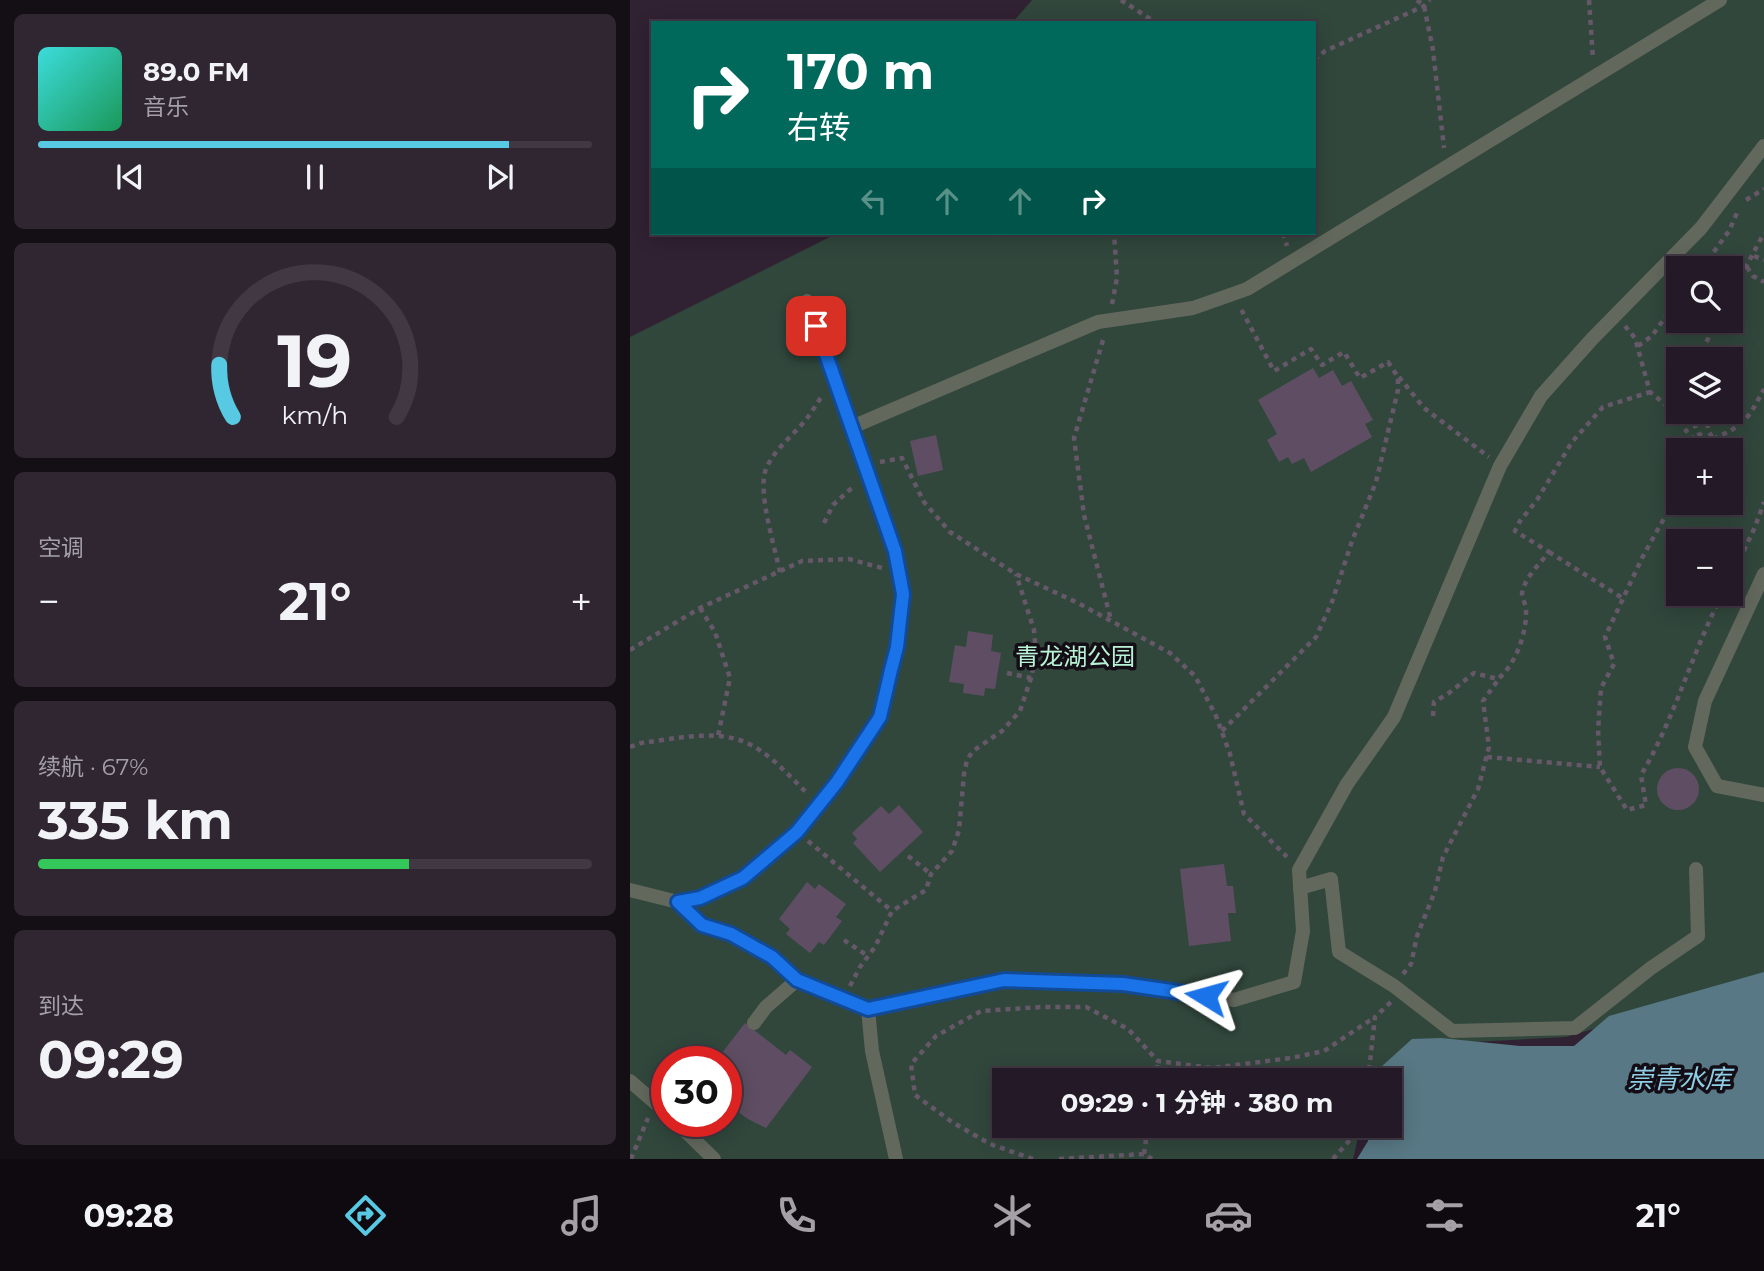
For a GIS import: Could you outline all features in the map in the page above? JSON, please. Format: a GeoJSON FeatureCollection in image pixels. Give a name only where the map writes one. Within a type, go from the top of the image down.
{"type":"FeatureCollection","features":[{"type":"Feature","properties":{"kind":"street"},"geometry":{"type":"LineString","coordinates":[[852,427],[1098,322],[1193,308],[1247,289],[1720,0]]}},
{"type":"Feature","properties":{"kind":"street"},"geometry":{"type":"LineString","coordinates":[[678,902],[702,925],[731,934],[772,957],[797,980],[868,1009],[1004,980],[1123,984],[1234,1000],[1294,982],[1303,932],[1299,870],[1347,784],[1394,717],[1500,466],[1541,396],[1701,228],[1764,146]]}},
{"type":"Feature","properties":{"kind":"street"},"geometry":{"type":"LineString","coordinates":[[630,890],[678,902],[700,898],[743,878],[797,832],[837,782],[880,717],[897,647],[903,594],[895,551],[807,301]]}},
{"type":"Feature","properties":{"kind":"street"},"geometry":{"type":"LineString","coordinates":[[1764,574],[1705,701],[1695,747],[1717,786],[1764,795]]}},
{"type":"Feature","properties":{"kind":"street"},"geometry":{"type":"LineString","coordinates":[[1300,888],[1331,879],[1339,952],[1398,989],[1452,1031],[1575,1028],[1651,968],[1698,936],[1696,869]]}},
{"type":"Feature","properties":{"kind":"street"},"geometry":{"type":"LineString","coordinates":[[754,1023],[766,1007],[797,980]]}},
{"type":"Feature","properties":{"kind":"street"},"geometry":{"type":"LineString","coordinates":[[868,1009],[872,1051],[896,1159]]}},
{"type":"Feature","properties":{"kind":"street"},"geometry":{"type":"LineString","coordinates":[[630,1081],[651,1099]]}},
{"type":"Feature","properties":{"kind":"street"},"geometry":{"type":"LineString","coordinates":[[691,1137],[714,1159]]}},
{"type":"Feature","properties":{"kind":"path"},"geometry":{"type":"LineString","coordinates":[[1121,0],[1153,21]]}},
{"type":"Feature","properties":{"kind":"path"},"geometry":{"type":"LineString","coordinates":[[1417,0],[1424,6],[1433,50],[1446,167]]}},
{"type":"Feature","properties":{"kind":"path"},"geometry":{"type":"LineString","coordinates":[[1316,58],[1325,51],[1424,6],[1430,0]]}},
{"type":"Feature","properties":{"kind":"path"},"geometry":{"type":"LineString","coordinates":[[1589,0],[1594,77]]}},
{"type":"Feature","properties":{"kind":"path"},"geometry":{"type":"LineString","coordinates":[[1711,256],[1730,231],[1736,214],[1745,201],[1764,189]]}},
{"type":"Feature","properties":{"kind":"path"},"geometry":{"type":"LineString","coordinates":[[1743,274],[1764,233]]}},
{"type":"Feature","properties":{"kind":"path"},"geometry":{"type":"LineString","coordinates":[[1111,621],[1084,515],[1074,438],[1108,321],[1117,278],[1114,235]]}},
{"type":"Feature","properties":{"kind":"path"},"geometry":{"type":"LineString","coordinates":[[1754,256],[1764,260]]}},
{"type":"Feature","properties":{"kind":"path"},"geometry":{"type":"LineString","coordinates":[[1747,267],[1753,276],[1764,282]]}},
{"type":"Feature","properties":{"kind":"path"},"geometry":{"type":"LineString","coordinates":[[1233,294],[1274,371],[1311,349],[1322,365],[1344,352],[1360,377],[1388,362],[1424,408],[1500,466]]}},
{"type":"Feature","properties":{"kind":"path"},"geometry":{"type":"LineString","coordinates":[[1616,315],[1635,338],[1650,393],[1666,405]]}},
{"type":"Feature","properties":{"kind":"path"},"geometry":{"type":"LineString","coordinates":[[1638,345],[1652,336],[1666,316]]}},
{"type":"Feature","properties":{"kind":"path"},"geometry":{"type":"LineString","coordinates":[[780,572],[768,521],[764,483],[766,469],[808,417],[833,375]]}},
{"type":"Feature","properties":{"kind":"path"},"geometry":{"type":"LineString","coordinates":[[1222,731],[1316,637],[1332,602],[1352,541],[1376,482],[1398,390],[1398,377]]}},
{"type":"Feature","properties":{"kind":"path"},"geometry":{"type":"LineString","coordinates":[[1716,438],[1738,428],[1751,414],[1764,389]]}},
{"type":"Feature","properties":{"kind":"path"},"geometry":{"type":"LineString","coordinates":[[1625,599],[1515,531],[1572,442],[1603,407],[1650,393]]}},
{"type":"Feature","properties":{"kind":"path"},"geometry":{"type":"LineString","coordinates":[[1694,424],[1699,434],[1708,438]]}},
{"type":"Feature","properties":{"kind":"path"},"geometry":{"type":"LineString","coordinates":[[824,523],[833,505],[867,468],[902,458],[924,502],[950,532],[1016,574],[1170,653],[1195,676],[1216,716],[1230,754],[1244,814],[1299,870]]}},
{"type":"Feature","properties":{"kind":"path"},"geometry":{"type":"LineString","coordinates":[[1743,552],[1764,502]]}},
{"type":"Feature","properties":{"kind":"path"},"geometry":{"type":"LineString","coordinates":[[1666,515],[1642,558],[1605,637],[1614,664],[1601,688],[1598,730],[1600,767],[1627,810],[1646,805],[1641,775],[1653,754],[1716,606]]}},
{"type":"Feature","properties":{"kind":"path"},"geometry":{"type":"LineString","coordinates":[[1033,1159],[990,1144],[952,1122],[915,1095],[911,1064],[936,1035],[981,1011],[1086,1007],[1128,1029],[1158,1062],[1212,1068],[1324,1051],[1374,1017],[1398,989],[1411,964],[1417,936],[1435,891],[1444,857],[1478,789],[1489,747],[1483,701],[1498,679],[1505,674],[1522,641],[1526,608],[1522,596],[1526,582],[1549,552]]}},
{"type":"Feature","properties":{"kind":"path"},"geometry":{"type":"LineString","coordinates":[[630,650],[700,608],[802,561],[849,559],[899,572]]}},
{"type":"Feature","properties":{"kind":"path"},"geometry":{"type":"LineString","coordinates":[[843,999],[860,967],[876,947],[892,911],[926,890],[932,874],[952,851],[959,830],[967,760],[973,751],[1002,731],[1020,711],[1036,654],[1034,630],[1016,574]]}},
{"type":"Feature","properties":{"kind":"path"},"geometry":{"type":"LineString","coordinates":[[700,608],[715,632],[730,678],[718,736]]}},
{"type":"Feature","properties":{"kind":"path"},"geometry":{"type":"LineString","coordinates":[[1007,673],[1031,678]]}},
{"type":"Feature","properties":{"kind":"path"},"geometry":{"type":"LineString","coordinates":[[1433,716],[1434,702],[1450,693],[1474,673],[1498,679]]}},
{"type":"Feature","properties":{"kind":"path"},"geometry":{"type":"LineString","coordinates":[[630,747],[718,736],[749,744],[775,763],[819,804]]}},
{"type":"Feature","properties":{"kind":"path"},"geometry":{"type":"LineString","coordinates":[[1487,757],[1600,767]]}},
{"type":"Feature","properties":{"kind":"path"},"geometry":{"type":"LineString","coordinates":[[797,832],[892,911]]}},
{"type":"Feature","properties":{"kind":"path"},"geometry":{"type":"LineString","coordinates":[[908,856],[932,874]]}},
{"type":"Feature","properties":{"kind":"path"},"geometry":{"type":"LineString","coordinates":[[844,940],[868,957]]}},
{"type":"Feature","properties":{"kind":"path"},"geometry":{"type":"LineString","coordinates":[[1369,1068],[1374,1017]]}},
{"type":"Feature","properties":{"kind":"path"},"geometry":{"type":"LineString","coordinates":[[1157,1068],[1158,1062]]}},
{"type":"Feature","properties":{"kind":"path"},"geometry":{"type":"LineString","coordinates":[[631,1159],[651,1109]]}},
{"type":"Feature","properties":{"kind":"path"},"geometry":{"type":"LineString","coordinates":[[1144,1154],[1146,1138]]}},
{"type":"Feature","properties":{"kind":"path"},"geometry":{"type":"LineString","coordinates":[[1333,1159],[1352,1138]]}},
{"type":"Feature","properties":{"kind":"path"},"geometry":{"type":"LineString","coordinates":[[1059,1159],[1144,1154],[1152,1159]]}},
{"type":"Feature","properties":{"kind":"green space","name":"青龙湖公园"},"geometry":{"type":"Polygon","coordinates":[[[1032,0],[1764,0],[1764,979],[1566,1037],[1416,1045],[1386,1068],[992,1068],[992,1138],[1358,1138],[1353,1159],[630,1159],[630,337],[832,235],[1316,235],[1316,21],[1014,21],[1032,0]]]}},
{"type":"Feature","properties":{"kind":"water","name":"崇青水库"},"geometry":{"type":"Polygon","coordinates":[[[1764,972],[1764,1159],[1357,1159],[1369,1138],[1402,1138],[1402,1068],[1381,1068],[1412,1039],[1441,1038],[1520,1046],[1574,1046],[1609,1016],[1764,972]]]}},
{"type":"Feature","properties":{"kind":"building"},"geometry":{"type":"Polygon","coordinates":[[[1313,368],[1319,378],[1333,370],[1342,386],[1351,381],[1373,420],[1365,424],[1372,437],[1311,472],[1304,458],[1292,464],[1288,457],[1279,462],[1267,440],[1277,434],[1258,400],[1313,368]]]}},
{"type":"Feature","properties":{"kind":"building"},"geometry":{"type":"Polygon","coordinates":[[[936,435],[943,470],[918,476],[910,441],[936,435]]]}},
{"type":"Feature","properties":{"kind":"building"},"geometry":{"type":"Polygon","coordinates":[[[968,631],[993,635],[991,651],[1001,653],[995,689],[985,688],[984,696],[963,693],[964,684],[949,682],[955,645],[966,647],[968,631]]]}},
{"type":"Feature","properties":{"kind":"building"},"geometry":{"type":"Polygon","coordinates":[[[1678,768],[1693,774],[1699,789],[1693,804],[1678,810],[1663,804],[1657,789],[1663,774],[1678,768]]]}},
{"type":"Feature","properties":{"kind":"building"},"geometry":{"type":"Polygon","coordinates":[[[899,805],[923,832],[880,872],[853,843],[857,839],[852,833],[881,806],[889,814],[899,805]]]}},
{"type":"Feature","properties":{"kind":"building"},"geometry":{"type":"Polygon","coordinates":[[[1224,864],[1227,886],[1233,886],[1236,913],[1228,913],[1231,941],[1189,946],[1180,869],[1224,864]]]}},
{"type":"Feature","properties":{"kind":"building"},"geometry":{"type":"Polygon","coordinates":[[[807,882],[815,889],[819,884],[846,904],[836,917],[842,921],[824,945],[819,942],[810,953],[786,934],[790,929],[779,919],[807,882]]]}},
{"type":"Feature","properties":{"kind":"building"},"geometry":{"type":"Polygon","coordinates":[[[745,1023],[786,1055],[790,1050],[812,1067],[766,1128],[742,1115],[742,1046],[727,1046],[745,1023]]]}},
{"type":"Feature","properties":{"kind":"route"},"geometry":{"type":"LineString","coordinates":[[816,326],[895,551],[903,594],[897,647],[880,717],[837,782],[797,832],[743,878],[700,898],[678,902],[702,925],[731,934],[772,957],[797,980],[868,1009],[1004,980],[1123,984],[1206,996]]}}]}
